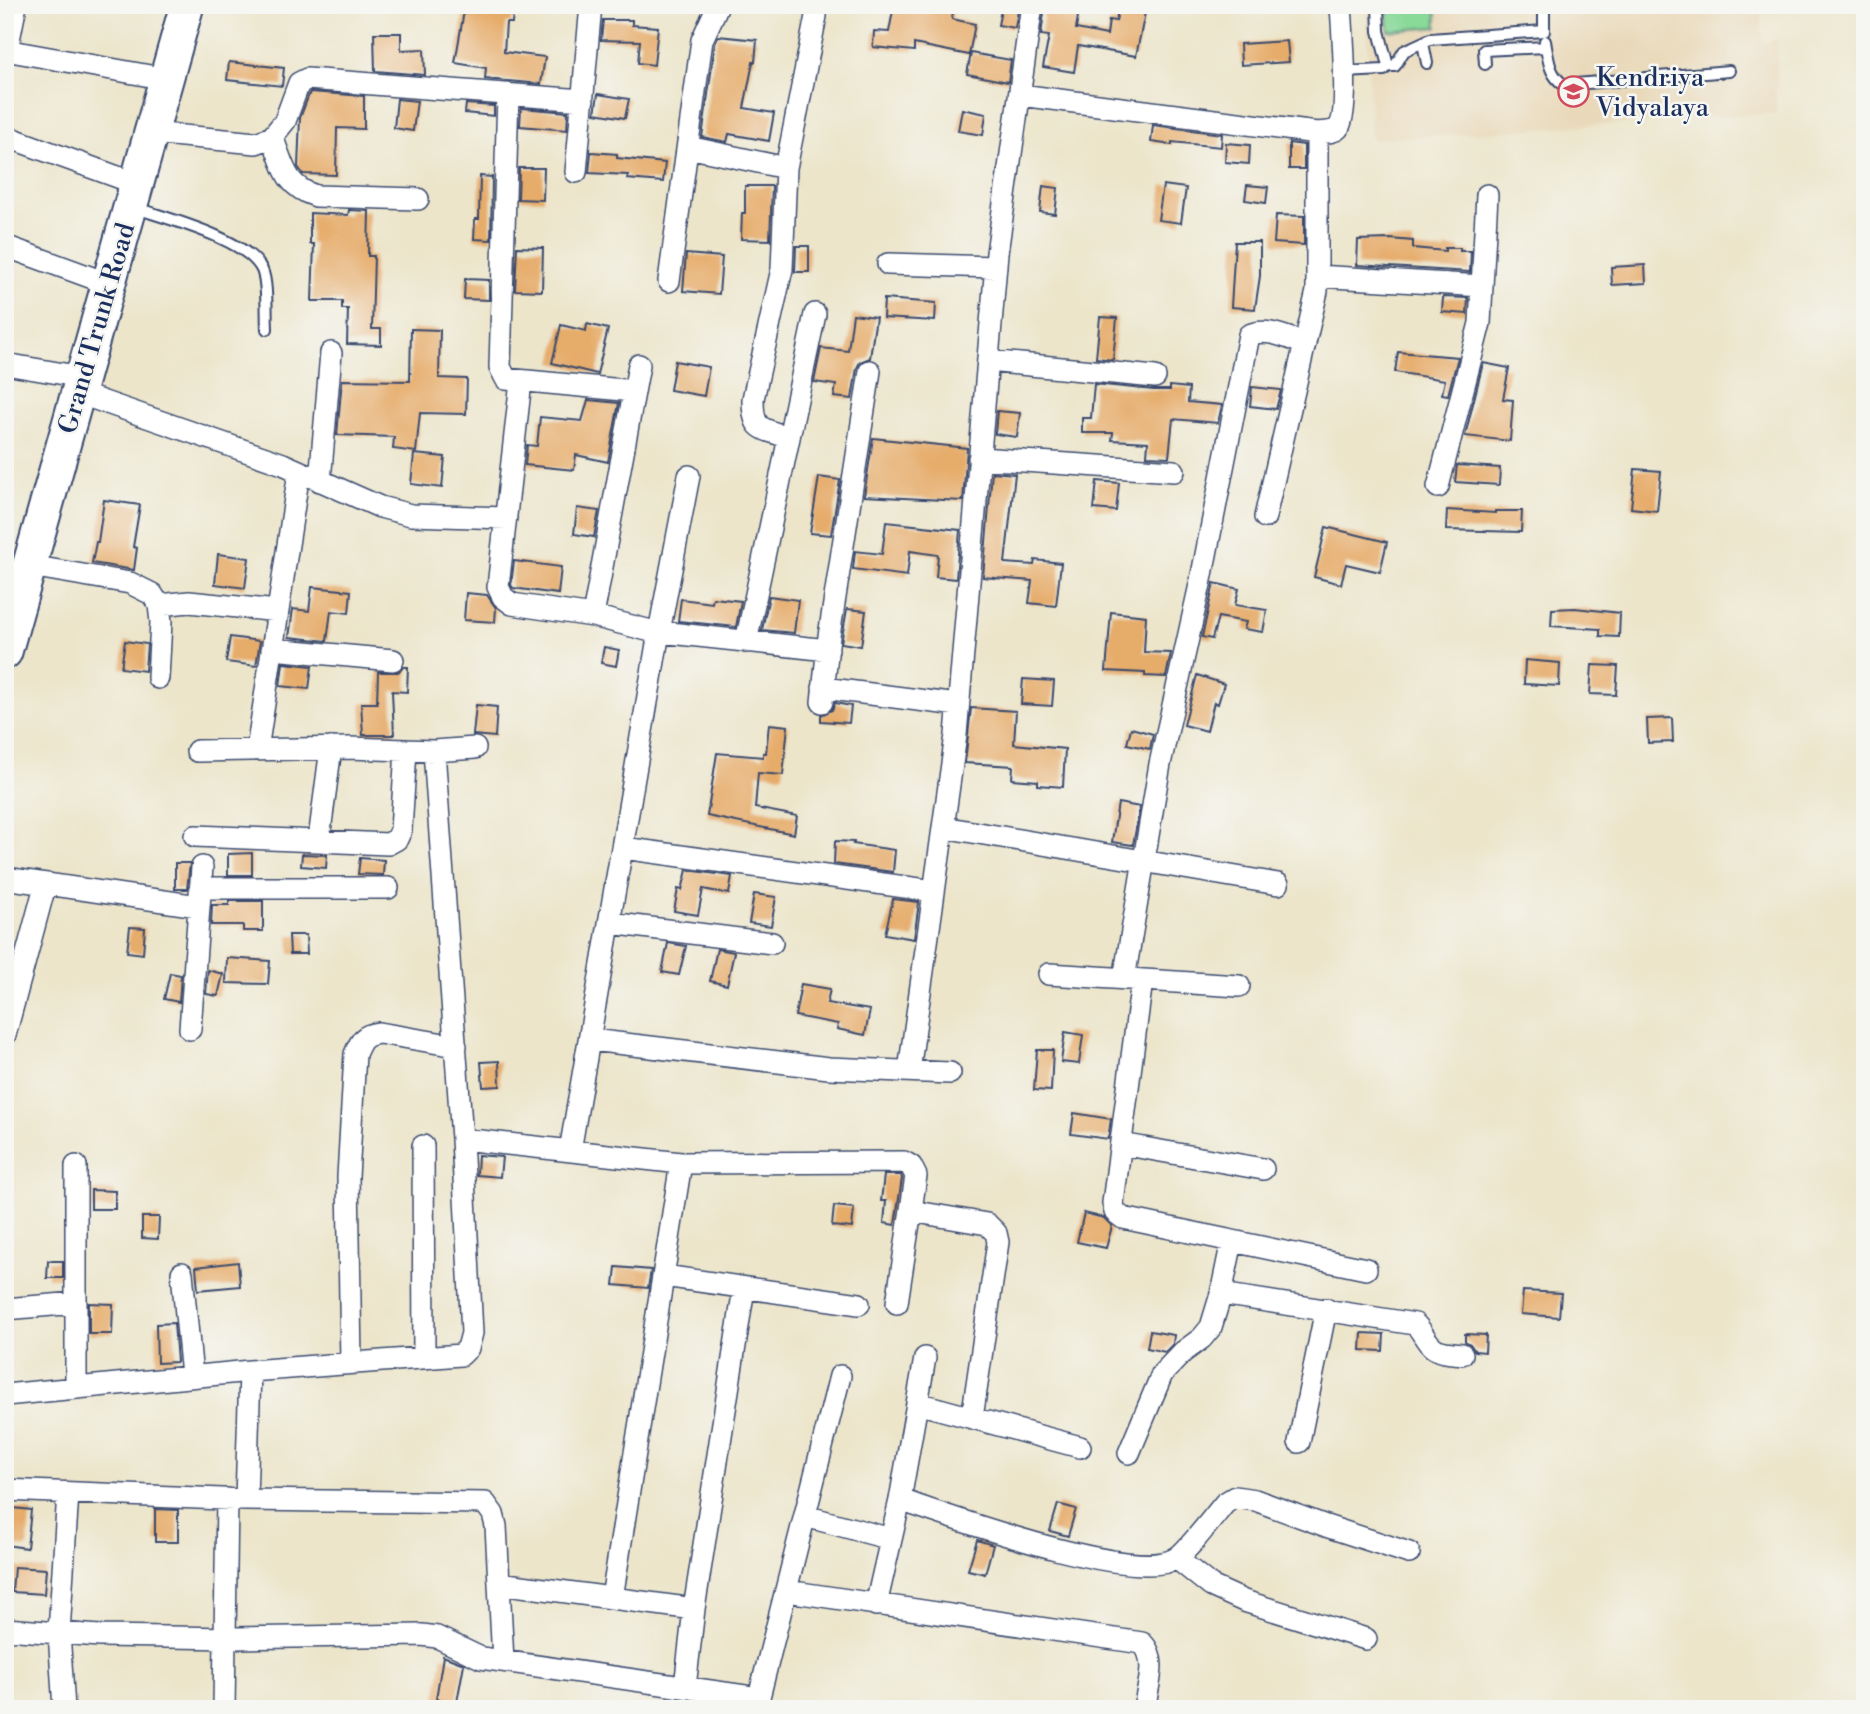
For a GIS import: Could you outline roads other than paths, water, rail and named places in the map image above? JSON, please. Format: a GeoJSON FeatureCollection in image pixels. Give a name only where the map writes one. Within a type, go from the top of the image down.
{"type":"FeatureCollection","features":[{"type":"Feature","properties":{"kind":"main road","name":"Grand Trunk Road"},"geometry":{"type":"LineString","coordinates":[[5,652],[19,582],[80,385],[187,5]]}},
{"type":"Feature","properties":{"kind":"street"},"geometry":{"type":"LineString","coordinates":[[16,5],[6,50],[167,79]]}},
{"type":"Feature","properties":{"kind":"street"},"geometry":{"type":"LineString","coordinates":[[576,172],[591,5]]}},
{"type":"Feature","properties":{"kind":"street"},"geometry":{"type":"LineString","coordinates":[[669,281],[702,40],[718,5]]}},
{"type":"Feature","properties":{"kind":"street"},"geometry":{"type":"LineString","coordinates":[[909,1071],[958,705],[996,267],[1032,5]]}},
{"type":"Feature","properties":{"kind":"street"},"geometry":{"type":"LineString","coordinates":[[1020,95],[1317,134],[1335,131],[1340,125],[1345,97],[1341,5]]}},
{"type":"Feature","properties":{"kind":"street"},"geometry":{"type":"LineString","coordinates":[[789,438],[760,427],[753,418],[754,399],[782,270],[786,167],[816,16]]}},
{"type":"Feature","properties":{"kind":"street"},"geometry":{"type":"LineString","coordinates":[[151,133],[256,142],[272,136],[285,121],[299,83],[307,79],[583,100]]}},
{"type":"Feature","properties":{"kind":"street"},"geometry":{"type":"LineString","coordinates":[[508,94],[500,367],[506,379],[634,391]]}},
{"type":"Feature","properties":{"kind":"street"},"geometry":{"type":"LineString","coordinates":[[1265,517],[1317,291],[1317,134]]}},
{"type":"Feature","properties":{"kind":"street"},"geometry":{"type":"LineString","coordinates":[[5,136],[134,195]]}},
{"type":"Feature","properties":{"kind":"street"},"geometry":{"type":"LineString","coordinates":[[272,136],[293,186],[303,192],[316,196],[418,199]]}},
{"type":"Feature","properties":{"kind":"street"},"geometry":{"type":"LineString","coordinates":[[688,147],[786,167]]}},
{"type":"Feature","properties":{"kind":"street"},"geometry":{"type":"LineString","coordinates":[[1438,487],[1480,323],[1487,195]]}},
{"type":"Feature","properties":{"kind":"street"},"geometry":{"type":"LineString","coordinates":[[5,246],[109,284]]}},
{"type":"Feature","properties":{"kind":"street"},"geometry":{"type":"LineString","coordinates":[[888,264],[996,267]]}},
{"type":"Feature","properties":{"kind":"street"},"geometry":{"type":"LineString","coordinates":[[1317,275],[1482,285]]}},
{"type":"Feature","properties":{"kind":"street"},"geometry":{"type":"LineString","coordinates":[[746,642],[815,314]]}},
{"type":"Feature","properties":{"kind":"street"},"geometry":{"type":"LineString","coordinates":[[1305,344],[1269,333],[1256,331],[1249,335],[1201,580],[1160,764],[1144,862],[1121,1144],[1113,1203],[1115,1212],[1123,1218],[1366,1269]]}},
{"type":"Feature","properties":{"kind":"street"},"geometry":{"type":"LineString","coordinates":[[320,481],[331,353]]}},
{"type":"Feature","properties":{"kind":"street"},"geometry":{"type":"LineString","coordinates":[[988,361],[1155,377]]}},
{"type":"Feature","properties":{"kind":"street"},"geometry":{"type":"LineString","coordinates":[[5,364],[80,385],[380,507],[411,515],[506,518]]}},
{"type":"Feature","properties":{"kind":"street"},"geometry":{"type":"LineString","coordinates":[[593,616],[639,365]]}},
{"type":"Feature","properties":{"kind":"street"},"geometry":{"type":"LineString","coordinates":[[870,371],[823,695],[958,705]]}},
{"type":"Feature","properties":{"kind":"street"},"geometry":{"type":"LineString","coordinates":[[521,381],[498,587],[503,597],[512,604],[593,616],[659,632],[828,650]]}},
{"type":"Feature","properties":{"kind":"street"},"geometry":{"type":"LineString","coordinates":[[979,458],[1174,471]]}},
{"type":"Feature","properties":{"kind":"street"},"geometry":{"type":"LineString","coordinates":[[257,750],[299,472]]}},
{"type":"Feature","properties":{"kind":"street"},"geometry":{"type":"LineString","coordinates":[[570,1151],[659,632],[689,476]]}},
{"type":"Feature","properties":{"kind":"street"},"geometry":{"type":"LineString","coordinates":[[19,582],[130,583],[152,594],[159,605],[161,622],[158,678]]}},
{"type":"Feature","properties":{"kind":"street"},"geometry":{"type":"LineString","coordinates":[[159,605],[189,601],[278,611]]}},
{"type":"Feature","properties":{"kind":"street"},"geometry":{"type":"LineString","coordinates":[[272,649],[393,660]]}},
{"type":"Feature","properties":{"kind":"street"},"geometry":{"type":"LineString","coordinates":[[320,839],[331,748]]}},
{"type":"Feature","properties":{"kind":"street"},"geometry":{"type":"LineString","coordinates":[[197,751],[331,748],[434,751],[475,748]]}},
{"type":"Feature","properties":{"kind":"street"},"geometry":{"type":"LineString","coordinates":[[195,836],[320,839],[388,844],[397,839],[401,830],[405,750]]}},
{"type":"Feature","properties":{"kind":"street"},"geometry":{"type":"LineString","coordinates":[[5,1395],[192,1376],[461,1355],[468,1348],[472,1333],[462,1139],[434,751]]}},
{"type":"Feature","properties":{"kind":"street"},"geometry":{"type":"LineString","coordinates":[[943,827],[1278,884]]}},
{"type":"Feature","properties":{"kind":"street"},"geometry":{"type":"LineString","coordinates":[[623,848],[934,891]]}},
{"type":"Feature","properties":{"kind":"street"},"geometry":{"type":"LineString","coordinates":[[5,878],[45,886],[388,888]]}},
{"type":"Feature","properties":{"kind":"street"},"geometry":{"type":"LineString","coordinates":[[5,1035],[45,886]]}},
{"type":"Feature","properties":{"kind":"street"},"geometry":{"type":"LineString","coordinates":[[190,1029],[200,887]]}},
{"type":"Feature","properties":{"kind":"street"},"geometry":{"type":"LineString","coordinates":[[610,923],[772,943]]}},
{"type":"Feature","properties":{"kind":"street"},"geometry":{"type":"LineString","coordinates":[[1049,974],[1239,986]]}},
{"type":"Feature","properties":{"kind":"street"},"geometry":{"type":"LineString","coordinates":[[351,1363],[348,1177],[355,1054],[367,1034],[379,1033],[456,1046]]}},
{"type":"Feature","properties":{"kind":"street"},"geometry":{"type":"LineString","coordinates":[[590,1040],[829,1068],[950,1073]]}},
{"type":"Feature","properties":{"kind":"street"},"geometry":{"type":"LineString","coordinates":[[462,1139],[681,1163],[904,1162],[911,1166],[916,1176],[897,1303]]}},
{"type":"Feature","properties":{"kind":"street"},"geometry":{"type":"LineString","coordinates":[[1121,1144],[1263,1169]]}},
{"type":"Feature","properties":{"kind":"street"},"geometry":{"type":"LineString","coordinates":[[423,1146],[424,1358]]}},
{"type":"Feature","properties":{"kind":"street"},"geometry":{"type":"LineString","coordinates":[[612,1598],[681,1163]]}},
{"type":"Feature","properties":{"kind":"street"},"geometry":{"type":"LineString","coordinates":[[76,1166],[76,1388]]}},
{"type":"Feature","properties":{"kind":"street"},"geometry":{"type":"LineString","coordinates":[[911,1211],[988,1224],[996,1233],[998,1242],[972,1418]]}},
{"type":"Feature","properties":{"kind":"street"},"geometry":{"type":"LineString","coordinates":[[1129,1453],[1162,1374],[1211,1327],[1232,1241]]}},
{"type":"Feature","properties":{"kind":"street"},"geometry":{"type":"LineString","coordinates":[[182,1273],[192,1376]]}},
{"type":"Feature","properties":{"kind":"street"},"geometry":{"type":"LineString","coordinates":[[664,1276],[859,1304]]}},
{"type":"Feature","properties":{"kind":"street"},"geometry":{"type":"LineString","coordinates":[[685,1687],[694,1609],[744,1288]]}},
{"type":"Feature","properties":{"kind":"street"},"geometry":{"type":"LineString","coordinates":[[1221,1294],[1415,1324],[1437,1350],[1462,1354]]}},
{"type":"Feature","properties":{"kind":"street"},"geometry":{"type":"LineString","coordinates":[[5,1309],[76,1303]]}},
{"type":"Feature","properties":{"kind":"street"},"geometry":{"type":"LineString","coordinates":[[1299,1442],[1326,1309]]}},
{"type":"Feature","properties":{"kind":"street"},"geometry":{"type":"LineString","coordinates":[[876,1605],[900,1500],[925,1359]]}},
{"type":"Feature","properties":{"kind":"street"},"geometry":{"type":"LineString","coordinates":[[224,1709],[236,1500],[250,1371]]}},
{"type":"Feature","properties":{"kind":"street"},"geometry":{"type":"LineString","coordinates":[[5,1629],[100,1636],[227,1638],[422,1635],[438,1637],[481,1658],[685,1687],[757,1703],[840,1376]]}},
{"type":"Feature","properties":{"kind":"street"},"geometry":{"type":"LineString","coordinates":[[917,1403],[1080,1447]]}},
{"type":"Feature","properties":{"kind":"street"},"geometry":{"type":"LineString","coordinates":[[5,1490],[236,1500],[485,1503],[493,1514],[496,1526],[503,1661]]}},
{"type":"Feature","properties":{"kind":"street"},"geometry":{"type":"LineString","coordinates":[[64,1709],[59,1632],[68,1493]]}},
{"type":"Feature","properties":{"kind":"street"},"geometry":{"type":"LineString","coordinates":[[900,1500],[1040,1546],[1126,1563],[1161,1564],[1176,1558],[1225,1503],[1235,1497],[1255,1500],[1409,1553]]}},
{"type":"Feature","properties":{"kind":"street"},"geometry":{"type":"LineString","coordinates":[[806,1516],[891,1539]]}},
{"type":"Feature","properties":{"kind":"street"},"geometry":{"type":"LineString","coordinates":[[1176,1558],[1211,1587],[1244,1601],[1366,1639]]}},
{"type":"Feature","properties":{"kind":"street"},"geometry":{"type":"LineString","coordinates":[[499,1583],[694,1609]]}},
{"type":"Feature","properties":{"kind":"street"},"geometry":{"type":"LineString","coordinates":[[787,1591],[1142,1643],[1149,1649],[1152,1660],[1144,1709]]}},
{"type":"Feature","properties":{"kind":"lane"},"geometry":{"type":"LineString","coordinates":[[1378,5],[1379,31],[1388,66]]}},
{"type":"Feature","properties":{"kind":"lane"},"geometry":{"type":"LineString","coordinates":[[1544,5],[1544,31],[1551,71],[1564,85],[1729,71]]}},
{"type":"Feature","properties":{"kind":"lane"},"geometry":{"type":"LineString","coordinates":[[1344,72],[1384,70],[1388,66],[1395,66],[1404,51],[1430,39],[1544,31]]}},
{"type":"Feature","properties":{"kind":"lane"},"geometry":{"type":"LineString","coordinates":[[1423,43],[1427,63]]}},
{"type":"Feature","properties":{"kind":"lane"},"geometry":{"type":"LineString","coordinates":[[1485,64],[1484,50],[1546,47]]}},
{"type":"Feature","properties":{"kind":"lane"},"geometry":{"type":"LineString","coordinates":[[134,195],[232,243],[255,258],[264,273],[267,329]]}},
{"type":"Feature","properties":{"kind":"place","name":"Kendriya Vidyalaya"},"geometry":{"type":"Point","coordinates":[1573,92]}}]}
